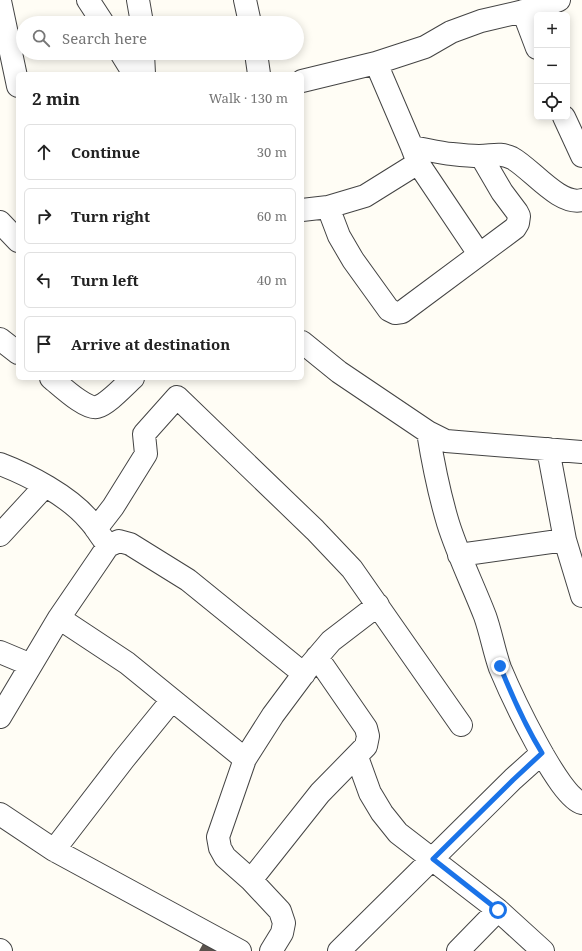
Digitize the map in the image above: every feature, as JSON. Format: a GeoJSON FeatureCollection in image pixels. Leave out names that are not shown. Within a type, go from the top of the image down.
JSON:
{"type":"FeatureCollection","features":[{"type":"Feature","properties":{"kind":"street"},"geometry":{"type":"LineString","coordinates":[[88,0],[98,16]]}},
{"type":"Feature","properties":{"kind":"street"},"geometry":{"type":"LineString","coordinates":[[138,0],[141,16]]}},
{"type":"Feature","properties":{"kind":"street"},"geometry":{"type":"LineString","coordinates":[[246,0],[249,16]]}},
{"type":"Feature","properties":{"kind":"street"},"geometry":{"type":"LineString","coordinates":[[0,1],[16,77]]}},
{"type":"Feature","properties":{"kind":"street"},"geometry":{"type":"LineString","coordinates":[[304,81],[376,63],[425,47],[451,32],[481,21],[540,4]]}},
{"type":"Feature","properties":{"kind":"street"},"geometry":{"type":"LineString","coordinates":[[125,60],[133,72]]}},
{"type":"Feature","properties":{"kind":"street"},"geometry":{"type":"LineString","coordinates":[[143,60],[144,72]]}},
{"type":"Feature","properties":{"kind":"street"},"geometry":{"type":"LineString","coordinates":[[257,60],[259,72]]}},
{"type":"Feature","properties":{"kind":"street"},"geometry":{"type":"LineString","coordinates":[[376,63],[415,155],[479,254]]}},
{"type":"Feature","properties":{"kind":"street"},"geometry":{"type":"LineString","coordinates":[[565,120],[582,156]]}},
{"type":"Feature","properties":{"kind":"street"},"geometry":{"type":"LineString","coordinates":[[304,210],[328,207],[364,196],[415,155],[450,154],[481,156],[504,154],[514,159],[558,194],[568,199],[582,200]]}},
{"type":"Feature","properties":{"kind":"street"},"geometry":{"type":"LineString","coordinates":[[328,207],[338,236],[388,310],[395,313],[402,312],[515,228],[518,223],[519,216],[502,192],[481,156]]}},
{"type":"Feature","properties":{"kind":"street"},"geometry":{"type":"LineString","coordinates":[[0,222],[16,239]]}},
{"type":"Feature","properties":{"kind":"street"},"geometry":{"type":"LineString","coordinates":[[0,338],[16,351]]}},
{"type":"Feature","properties":{"kind":"street"},"geometry":{"type":"LineString","coordinates":[[304,344],[339,372],[428,432],[446,441],[582,452]]}},
{"type":"Feature","properties":{"kind":"street"},"geometry":{"type":"LineString","coordinates":[[54,380],[86,406],[96,408],[105,403],[131,380]]}},
{"type":"Feature","properties":{"kind":"street"},"geometry":{"type":"LineString","coordinates":[[0,717],[59,618],[102,538],[118,498],[146,454],[144,434],[177,397],[315,530],[352,569],[460,725]]}},
{"type":"Feature","properties":{"kind":"street"},"geometry":{"type":"LineString","coordinates":[[428,432],[436,481],[459,555],[484,616],[512,698],[531,735],[563,787],[578,802],[582,803]]}},
{"type":"Feature","properties":{"kind":"street"},"geometry":{"type":"LineString","coordinates":[[548,449],[565,540],[582,596]]}},
{"type":"Feature","properties":{"kind":"street"},"geometry":{"type":"LineString","coordinates":[[0,464],[16,470],[45,486],[75,506],[89,520],[102,538],[130,544],[188,580],[311,666],[366,728],[368,736],[366,746],[357,757],[320,793],[251,880]]}},
{"type":"Feature","properties":{"kind":"street"},"geometry":{"type":"LineString","coordinates":[[0,535],[45,486]]}},
{"type":"Feature","properties":{"kind":"street"},"geometry":{"type":"LineString","coordinates":[[459,555],[565,540]]}},
{"type":"Feature","properties":{"kind":"street"},"geometry":{"type":"LineString","coordinates":[[271,951],[282,934],[284,923],[280,911],[251,880],[225,857],[220,848],[218,837],[245,759],[273,715],[331,641],[378,605]]}},
{"type":"Feature","properties":{"kind":"street"},"geometry":{"type":"LineString","coordinates":[[59,618],[127,662],[245,759]]}},
{"type":"Feature","properties":{"kind":"street"},"geometry":{"type":"LineString","coordinates":[[0,652],[31,665]]}},
{"type":"Feature","properties":{"kind":"street"},"geometry":{"type":"LineString","coordinates":[[54,850],[124,759],[172,700]]}},
{"type":"Feature","properties":{"kind":"street"},"geometry":{"type":"LineString","coordinates":[[339,951],[542,753]]}},
{"type":"Feature","properties":{"kind":"street"},"geometry":{"type":"LineString","coordinates":[[357,757],[370,793],[382,813],[398,833],[498,910],[543,951]]}},
{"type":"Feature","properties":{"kind":"street"},"geometry":{"type":"LineString","coordinates":[[0,814],[54,850],[240,951]]}},
{"type":"Feature","properties":{"kind":"street"},"geometry":{"type":"LineString","coordinates":[[458,951],[498,910]]}},
{"type":"Feature","properties":{"kind":"building"},"geometry":{"type":"Polygon","coordinates":[[[205,940],[222,951],[199,951],[205,940]]]}},
{"type":"Feature","properties":{"kind":"route"},"geometry":{"type":"LineString","coordinates":[[498,910],[433,859],[542,753],[512,698],[500,666]]}}]}
